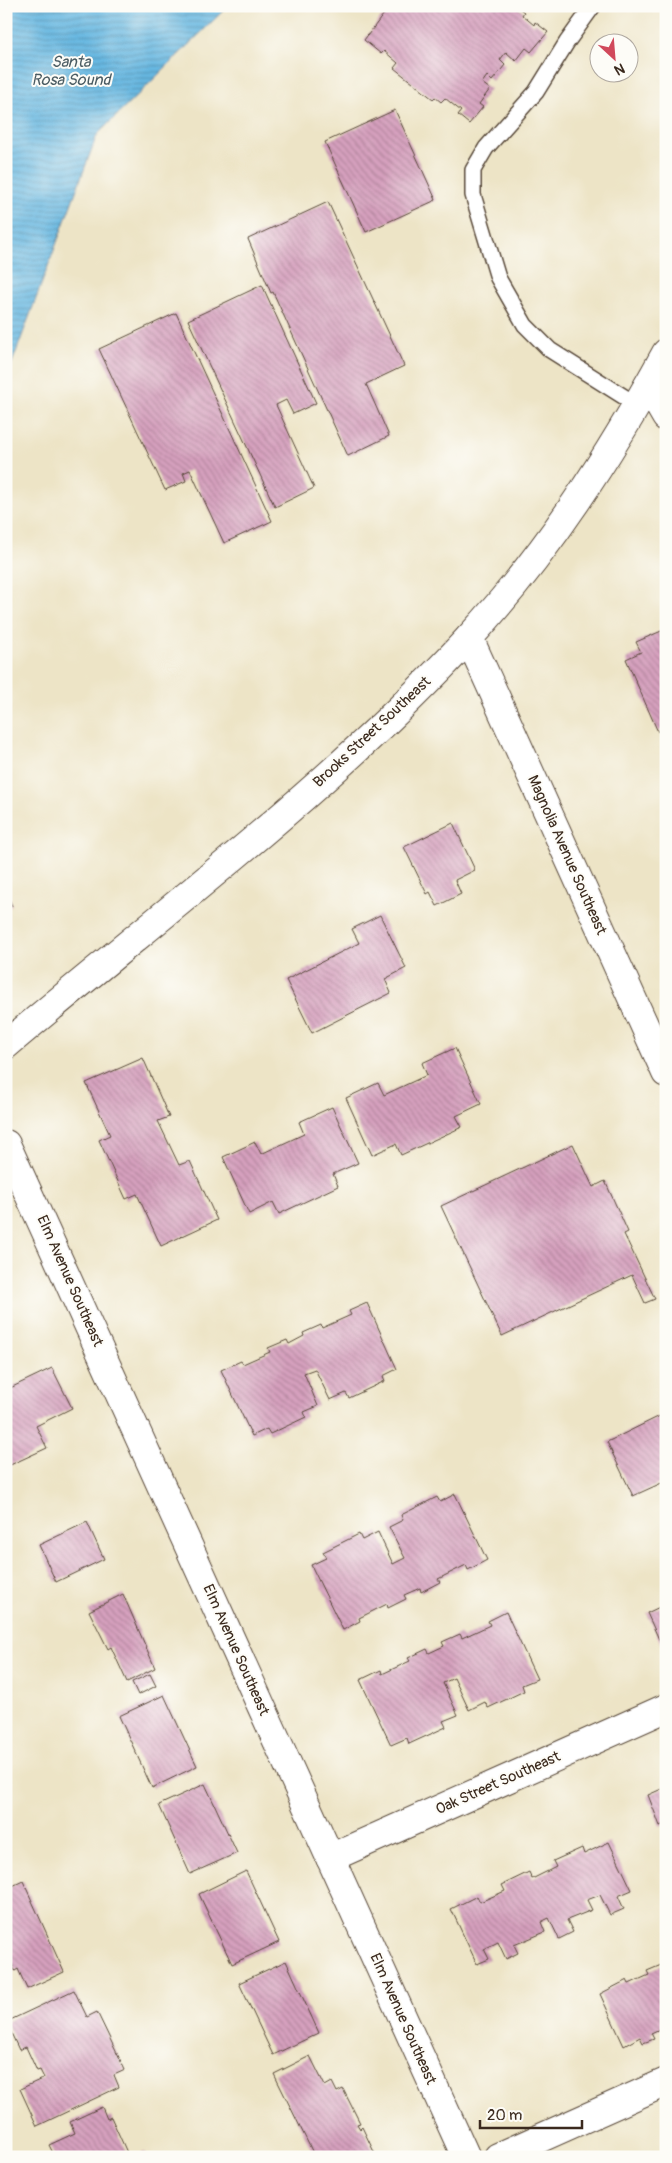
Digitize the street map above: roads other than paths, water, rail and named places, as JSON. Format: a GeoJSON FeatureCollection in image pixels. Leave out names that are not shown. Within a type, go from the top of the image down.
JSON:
{"type":"FeatureCollection","features":[{"type":"Feature","properties":{"kind":"street","name":"Brooks Street Southeast"},"geometry":{"type":"LineString","coordinates":[[6,1045],[120,948],[276,822],[381,728],[469,638],[560,524],[613,448],[666,353]]}},
{"type":"Feature","properties":{"kind":"street"},"geometry":{"type":"LineString","coordinates":[[642,396],[666,418]]}},
{"type":"Feature","properties":{"kind":"street","name":"Magnolia Avenue Southeast"},"geometry":{"type":"LineString","coordinates":[[469,638],[666,1072]]}},
{"type":"Feature","properties":{"kind":"street","name":"Elm Avenue Southeast"},"geometry":{"type":"LineString","coordinates":[[6,1144],[466,2157]]}},
{"type":"Feature","properties":{"kind":"street","name":"Oak Street Southeast"},"geometry":{"type":"LineString","coordinates":[[330,1858],[666,1708]]}},
{"type":"Feature","properties":{"kind":"street"},"geometry":{"type":"LineString","coordinates":[[498,2157],[666,2082]]}},
{"type":"Feature","properties":{"kind":"lane"},"geometry":{"type":"LineString","coordinates":[[593,6],[567,42],[536,92],[486,148],[473,170],[473,195],[498,278],[525,325],[550,350],[642,396]]}},
{"type":"Feature","properties":{"kind":"water","name":"Santa Rosa Sound"},"geometry":{"type":"Polygon","coordinates":[[[6,6],[228,6],[97,135],[6,379],[6,6]]]}}]}
